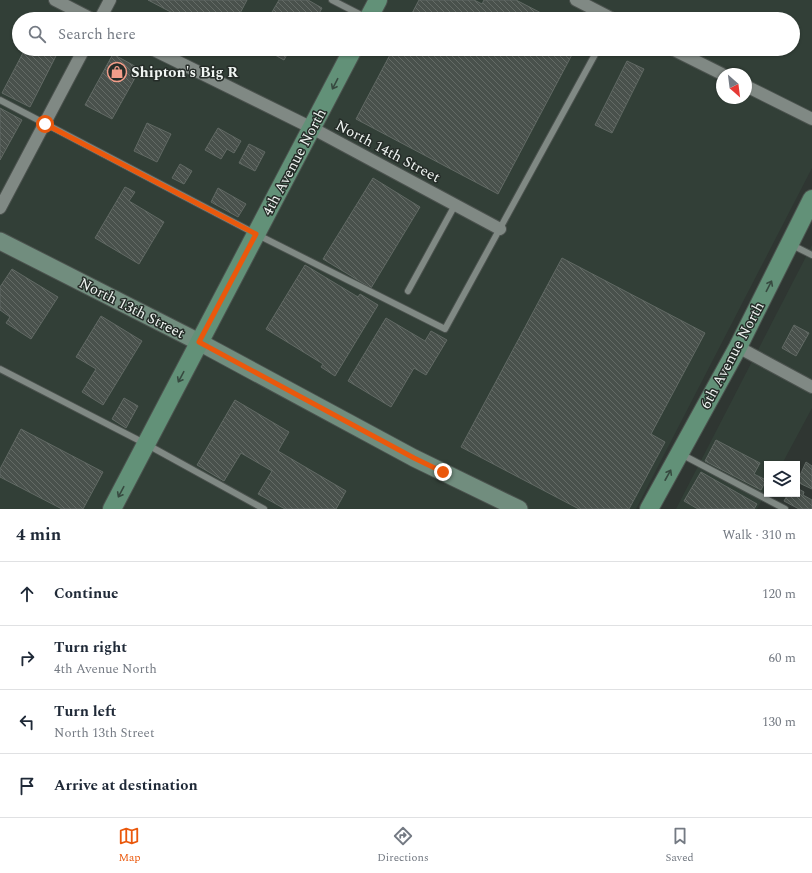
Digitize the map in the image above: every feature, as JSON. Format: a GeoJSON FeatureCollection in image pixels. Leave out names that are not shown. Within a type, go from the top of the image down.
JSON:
{"type":"FeatureCollection","features":[{"type":"Feature","properties":{"kind":"main road"},"geometry":{"type":"LineString","coordinates":[[372,12],[378,0]]}},
{"type":"Feature","properties":{"kind":"main road","name":"4th Avenue North"},"geometry":{"type":"LineString","coordinates":[[112,509],[349,56]]}},
{"type":"Feature","properties":{"kind":"main road","name":"6th Avenue North"},"geometry":{"type":"LineString","coordinates":[[649,509],[738,347],[812,199]]}},
{"type":"Feature","properties":{"kind":"street"},"geometry":{"type":"LineString","coordinates":[[55,0],[78,12]]}},
{"type":"Feature","properties":{"kind":"street"},"geometry":{"type":"LineString","coordinates":[[104,12],[110,0]]}},
{"type":"Feature","properties":{"kind":"street"},"geometry":{"type":"LineString","coordinates":[[576,0],[599,12]]}},
{"type":"Feature","properties":{"kind":"street"},"geometry":{"type":"LineString","coordinates":[[0,208],[80,56]]}},
{"type":"Feature","properties":{"kind":"street","name":"North 14th Street"},"geometry":{"type":"LineString","coordinates":[[166,56],[312,128],[500,229]]}},
{"type":"Feature","properties":{"kind":"street"},"geometry":{"type":"LineString","coordinates":[[686,56],[716,71]]}},
{"type":"Feature","properties":{"kind":"street"},"geometry":{"type":"LineString","coordinates":[[752,89],[812,119]]}},
{"type":"Feature","properties":{"kind":"street","name":"North 13th Street"},"geometry":{"type":"LineString","coordinates":[[0,241],[199,342],[414,458],[519,509]]}},
{"type":"Feature","properties":{"kind":"street"},"geometry":{"type":"LineString","coordinates":[[738,347],[812,387]]}},
{"type":"Feature","properties":{"kind":"lane"},"geometry":{"type":"LineString","coordinates":[[332,0],[355,12]]}},
{"type":"Feature","properties":{"kind":"lane"},"geometry":{"type":"LineString","coordinates":[[0,100],[256,234],[445,329],[594,56]]}},
{"type":"Feature","properties":{"kind":"lane"},"geometry":{"type":"LineString","coordinates":[[408,291],[455,205]]}},
{"type":"Feature","properties":{"kind":"lane"},"geometry":{"type":"LineString","coordinates":[[790,244],[812,255]]}},
{"type":"Feature","properties":{"kind":"lane"},"geometry":{"type":"LineString","coordinates":[[0,369],[146,444],[264,509]]}},
{"type":"Feature","properties":{"kind":"lane"},"geometry":{"type":"LineString","coordinates":[[680,453],[785,509]]}},
{"type":"Feature","properties":{"kind":"shaded area"},"geometry":{"type":"Polygon","coordinates":[[[0,0],[812,0],[812,168],[636,509],[0,509],[0,0]]]}},
{"type":"Feature","properties":{"kind":"shaded area"},"geometry":{"type":"Polygon","coordinates":[[[812,245],[812,408],[784,461],[764,461],[764,496],[757,509],[676,509],[812,245]]]}},
{"type":"Feature","properties":{"kind":"building"},"geometry":{"type":"Polygon","coordinates":[[[148,0],[247,0],[241,12],[171,12],[148,0]]]}},
{"type":"Feature","properties":{"kind":"building"},"geometry":{"type":"Polygon","coordinates":[[[279,0],[308,0],[322,8],[320,12],[272,12],[279,0]]]}},
{"type":"Feature","properties":{"kind":"building"},"geometry":{"type":"Polygon","coordinates":[[[419,0],[474,0],[482,4],[484,0],[516,0],[539,12],[413,12],[419,0]]]}},
{"type":"Feature","properties":{"kind":"building"},"geometry":{"type":"Polygon","coordinates":[[[21,56],[56,56],[30,107],[2,93],[21,56]]]}},
{"type":"Feature","properties":{"kind":"building"},"geometry":{"type":"Polygon","coordinates":[[[112,56],[117,56],[140,69],[112,119],[85,105],[112,56]]]}},
{"type":"Feature","properties":{"kind":"building"},"geometry":{"type":"Polygon","coordinates":[[[277,56],[286,56],[284,60],[277,56]]]}},
{"type":"Feature","properties":{"kind":"building"},"geometry":{"type":"Polygon","coordinates":[[[389,56],[571,56],[498,194],[356,119],[389,56]]]}},
{"type":"Feature","properties":{"kind":"building"},"geometry":{"type":"Polygon","coordinates":[[[627,61],[644,69],[612,133],[595,125],[627,61]]]}},
{"type":"Feature","properties":{"kind":"building"},"geometry":{"type":"Polygon","coordinates":[[[0,108],[22,120],[0,160],[0,108]]]}},
{"type":"Feature","properties":{"kind":"building"},"geometry":{"type":"Polygon","coordinates":[[[147,123],[171,134],[157,162],[134,151],[147,123]]]}},
{"type":"Feature","properties":{"kind":"building"},"geometry":{"type":"Polygon","coordinates":[[[218,128],[241,141],[234,153],[227,149],[221,159],[205,150],[218,128]]]}},
{"type":"Feature","properties":{"kind":"building"},"geometry":{"type":"Polygon","coordinates":[[[249,144],[265,152],[255,171],[239,163],[249,144]]]}},
{"type":"Feature","properties":{"kind":"building"},"geometry":{"type":"Polygon","coordinates":[[[180,164],[192,171],[184,184],[172,178],[180,164]]]}},
{"type":"Feature","properties":{"kind":"building"},"geometry":{"type":"Polygon","coordinates":[[[373,178],[420,207],[371,288],[323,259],[373,178]]]}},
{"type":"Feature","properties":{"kind":"building"},"geometry":{"type":"Polygon","coordinates":[[[125,187],[135,192],[129,201],[164,222],[139,264],[95,238],[125,187]]]}},
{"type":"Feature","properties":{"kind":"building"},"geometry":{"type":"Polygon","coordinates":[[[218,188],[246,204],[238,217],[211,202],[218,188]]]}},
{"type":"Feature","properties":{"kind":"building"},"geometry":{"type":"Polygon","coordinates":[[[562,258],[705,333],[651,434],[665,442],[629,509],[579,509],[461,447],[562,258]]]}},
{"type":"Feature","properties":{"kind":"building"},"geometry":{"type":"Polygon","coordinates":[[[305,265],[358,297],[360,294],[378,305],[335,376],[321,367],[323,364],[266,329],[305,265]]]}},
{"type":"Feature","properties":{"kind":"building"},"geometry":{"type":"Polygon","coordinates":[[[12,269],[58,297],[31,339],[6,323],[10,317],[0,310],[0,287],[12,269]]]}},
{"type":"Feature","properties":{"kind":"building"},"geometry":{"type":"Polygon","coordinates":[[[101,316],[142,341],[103,405],[82,392],[96,369],[76,357],[101,316]]]}},
{"type":"Feature","properties":{"kind":"building"},"geometry":{"type":"Polygon","coordinates":[[[386,318],[425,341],[431,331],[447,340],[426,375],[414,368],[391,407],[348,381],[386,318]]]}},
{"type":"Feature","properties":{"kind":"building"},"geometry":{"type":"Polygon","coordinates":[[[794,325],[809,333],[796,356],[782,348],[794,325]]]}},
{"type":"Feature","properties":{"kind":"building"},"geometry":{"type":"Polygon","coordinates":[[[124,398],[138,406],[126,428],[112,419],[124,398]]]}},
{"type":"Feature","properties":{"kind":"building"},"geometry":{"type":"Polygon","coordinates":[[[235,400],[289,432],[278,451],[346,491],[336,509],[285,509],[258,494],[272,471],[241,453],[224,481],[197,465],[235,400]]]}},
{"type":"Feature","properties":{"kind":"building"},"geometry":{"type":"Polygon","coordinates":[[[21,429],[103,472],[83,509],[62,509],[0,477],[0,469],[21,429]]]}},
{"type":"Feature","properties":{"kind":"building"},"geometry":{"type":"Polygon","coordinates":[[[716,440],[760,463],[754,474],[764,479],[764,484],[761,490],[705,461],[716,440]]]}},
{"type":"Feature","properties":{"kind":"building"},"geometry":{"type":"Polygon","coordinates":[[[806,462],[812,466],[812,489],[800,483],[800,475],[806,462]]]}},
{"type":"Feature","properties":{"kind":"building"},"geometry":{"type":"Polygon","coordinates":[[[701,472],[757,504],[754,509],[698,509],[684,501],[701,472]]]}},
{"type":"Feature","properties":{"kind":"building"},"geometry":{"type":"Polygon","coordinates":[[[800,490],[804,492],[803,495],[812,500],[812,509],[799,509],[784,501],[786,497],[800,497],[800,490]]]}},
{"type":"Feature","properties":{"kind":"place","name":"Shipton's Big R"},"geometry":{"type":"Point","coordinates":[117,72]}},
{"type":"Feature","properties":{"kind":"route"},"geometry":{"type":"LineString","coordinates":[[45,124],[256,234],[199,342],[414,458],[443,472]]}}]}
